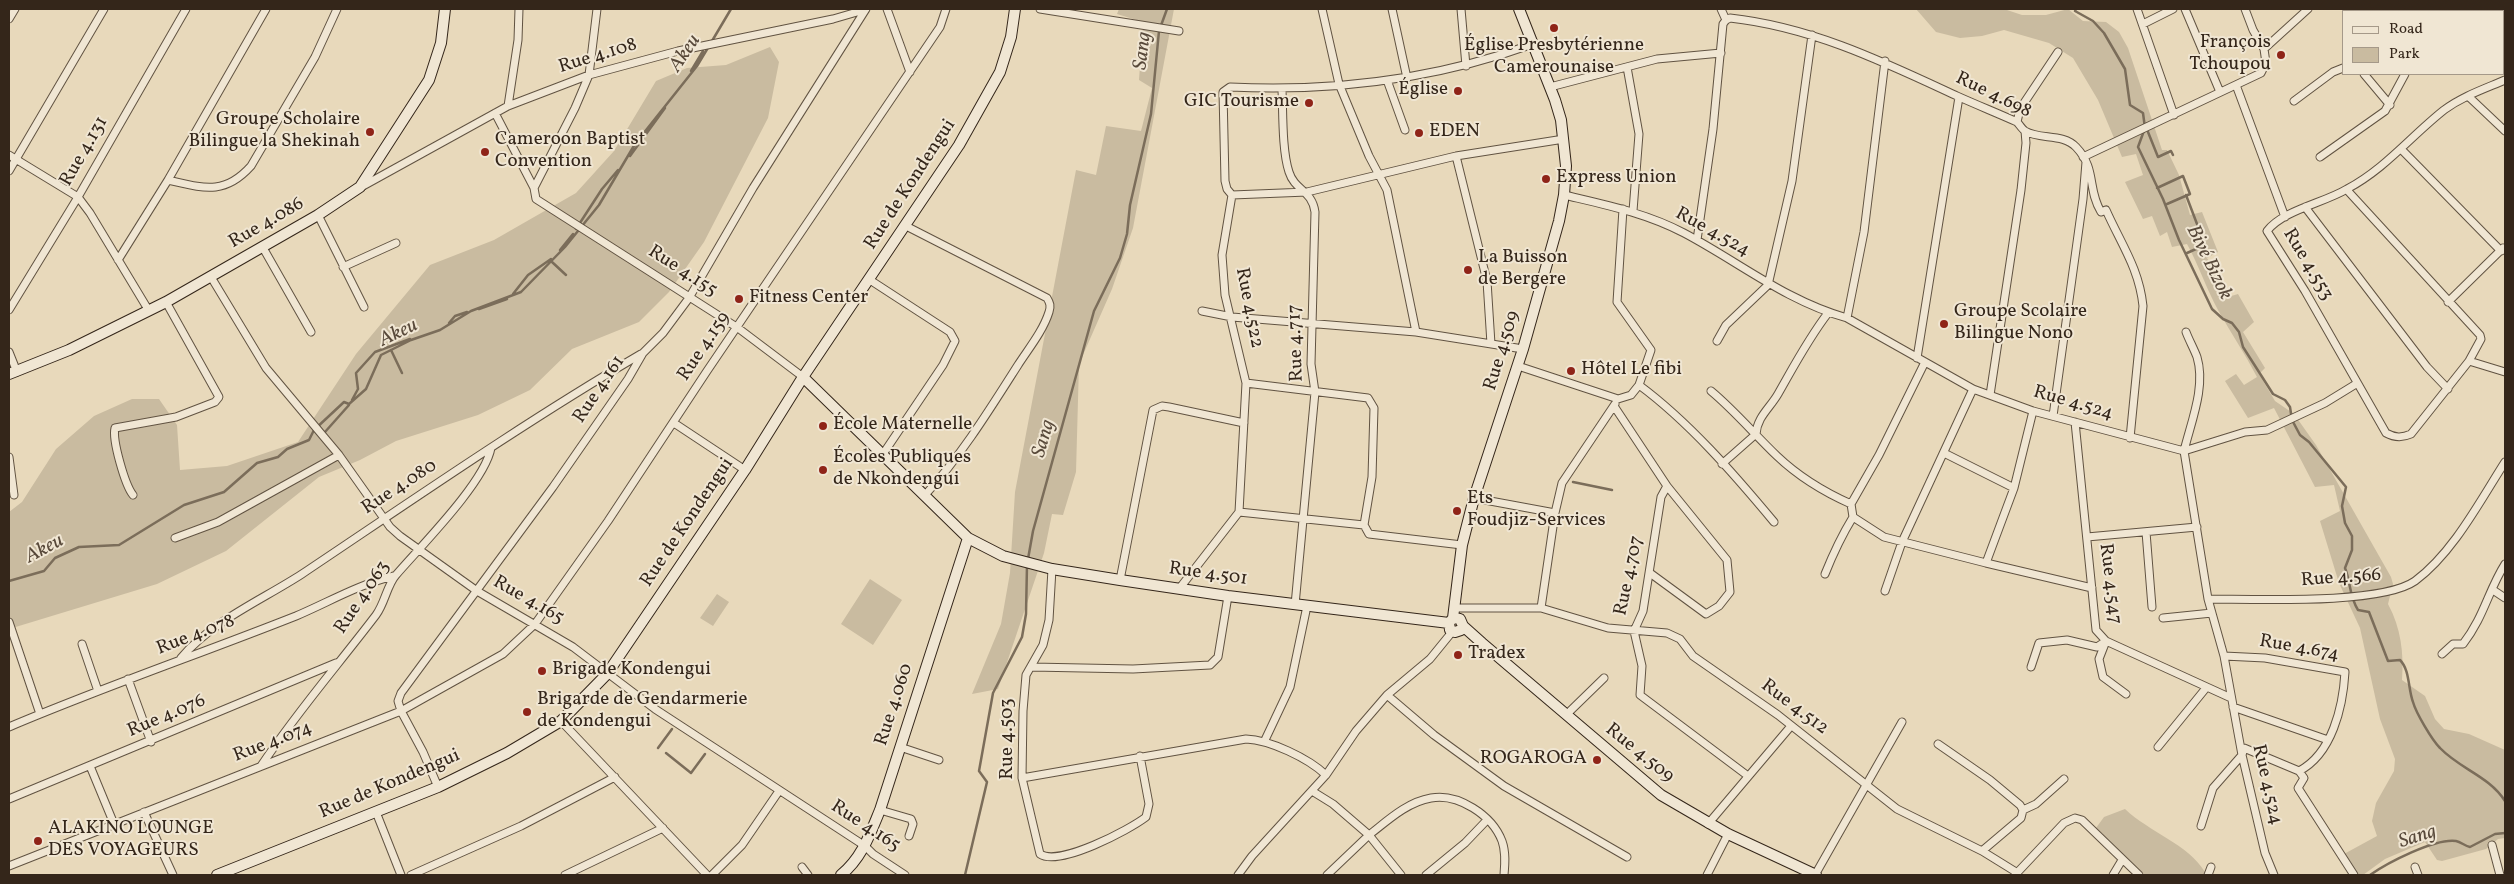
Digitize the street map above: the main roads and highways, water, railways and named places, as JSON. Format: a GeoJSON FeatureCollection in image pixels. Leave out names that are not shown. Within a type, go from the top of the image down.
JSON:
{"type":"FeatureCollection","features":[{"type":"Feature","properties":{"kind":"waterway","name":"Akeu"},"geometry":{"type":"LineString","coordinates":[[712,41],[731,9]]}},
{"type":"Feature","properties":{"kind":"waterway","name":"Sang"},"geometry":{"type":"LineString","coordinates":[[1028,559],[1033,531],[1094,311],[1120,258],[1127,234],[1130,205],[1151,114],[1159,31],[1167,9]]}},
{"type":"Feature","properties":{"kind":"waterway","name":"Bivé Bizok"},"geometry":{"type":"LineString","coordinates":[[2076,9],[2075,11],[2093,21],[2104,33],[2125,69],[2130,105],[2143,113],[2145,128],[2138,147],[2212,309],[2223,319],[2232,323],[2239,332],[2243,347],[2273,394],[2285,400],[2290,407],[2292,420],[2300,435],[2309,442],[2346,487],[2342,506],[2345,523],[2352,536],[2352,550],[2345,568],[2355,605],[2358,610],[2369,612],[2388,661],[2400,660],[2406,669],[2411,697],[2415,707],[2437,744],[2456,762],[2491,785],[2505,801]]}},
{"type":"Feature","properties":{"kind":"waterway","name":"Akeu"},"geometry":{"type":"LineString","coordinates":[[9,581],[44,571],[55,558],[79,547],[119,545],[184,505],[224,492],[257,463],[278,457],[287,449],[309,440],[314,430],[344,402],[349,404],[366,389],[381,355],[411,340],[440,330],[471,311],[521,292],[565,247],[599,205],[635,144],[697,66],[709,46]]}},
{"type":"Feature","properties":{"kind":"waterway","name":"Akeu"},"geometry":{"type":"LineString","coordinates":[[691,71],[703,51]]}},
{"type":"Feature","properties":{"kind":"waterway","name":"Akeu"},"geometry":{"type":"LineString","coordinates":[[630,156],[665,108]]}},
{"type":"Feature","properties":{"kind":"waterway"},"geometry":{"type":"LineString","coordinates":[[2148,132],[2158,157],[2171,151],[2173,155]]}},
{"type":"Feature","properties":{"kind":"waterway"},"geometry":{"type":"LineString","coordinates":[[576,229],[602,189],[618,170]]}},
{"type":"Feature","properties":{"kind":"waterway"},"geometry":{"type":"LineString","coordinates":[[2157,188],[2183,176],[2190,194],[2167,204]]}},
{"type":"Feature","properties":{"kind":"waterway"},"geometry":{"type":"LineString","coordinates":[[2186,195],[2205,245],[2187,253]]}},
{"type":"Feature","properties":{"kind":"waterway","name":"Akeu"},"geometry":{"type":"LineString","coordinates":[[560,250],[573,234]]}},
{"type":"Feature","properties":{"kind":"waterway"},"geometry":{"type":"LineString","coordinates":[[513,294],[528,275],[551,259]]}},
{"type":"Feature","properties":{"kind":"waterway"},"geometry":{"type":"LineString","coordinates":[[552,262],[566,275]]}},
{"type":"Feature","properties":{"kind":"waterway","name":"Akeu"},"geometry":{"type":"LineString","coordinates":[[479,309],[507,299]]}},
{"type":"Feature","properties":{"kind":"waterway","name":"Akeu"},"geometry":{"type":"LineString","coordinates":[[449,323],[455,316],[467,312]]}},
{"type":"Feature","properties":{"kind":"waterway"},"geometry":{"type":"LineString","coordinates":[[352,400],[358,389],[356,373],[375,352],[410,339]]}},
{"type":"Feature","properties":{"kind":"waterway"},"geometry":{"type":"LineString","coordinates":[[391,350],[402,373]]}},
{"type":"Feature","properties":{"kind":"waterway"},"geometry":{"type":"LineString","coordinates":[[325,432],[349,405]]}},
{"type":"Feature","properties":{"kind":"waterway"},"geometry":{"type":"LineString","coordinates":[[1573,482],[1612,490]]}},
{"type":"Feature","properties":{"kind":"waterway","name":"Sang"},"geometry":{"type":"LineString","coordinates":[[965,875],[987,782],[979,771],[993,693],[1022,637],[1026,614],[1027,565]]}},
{"type":"Feature","properties":{"kind":"waterway"},"geometry":{"type":"LineString","coordinates":[[658,748],[672,729]]}},
{"type":"Feature","properties":{"kind":"waterway"},"geometry":{"type":"LineString","coordinates":[[666,753],[691,773],[705,754]]}},
{"type":"Feature","properties":{"kind":"waterway","name":"Sang"},"geometry":{"type":"LineString","coordinates":[[2370,875],[2399,858],[2436,843],[2456,841],[2470,847],[2495,834],[2505,833]]}},
{"type":"Feature","properties":{"kind":"place","name":"Église Presbytérienne Camerounaise"},"geometry":{"type":"Point","coordinates":[1554,28]}},
{"type":"Feature","properties":{"kind":"place","name":"François Tchoupou"},"geometry":{"type":"Point","coordinates":[2281,55]}},
{"type":"Feature","properties":{"kind":"place","name":"Église"},"geometry":{"type":"Point","coordinates":[1458,91]}},
{"type":"Feature","properties":{"kind":"place","name":"GIC Tourisme"},"geometry":{"type":"Point","coordinates":[1309,103]}},
{"type":"Feature","properties":{"kind":"place","name":"Groupe Scholaire Bilingue la Shekinah"},"geometry":{"type":"Point","coordinates":[370,132]}},
{"type":"Feature","properties":{"kind":"place","name":"EDEN"},"geometry":{"type":"Point","coordinates":[1419,133]}},
{"type":"Feature","properties":{"kind":"place","name":"Cameroon Baptist Convention"},"geometry":{"type":"Point","coordinates":[485,152]}},
{"type":"Feature","properties":{"kind":"place","name":"Express Union"},"geometry":{"type":"Point","coordinates":[1546,179]}},
{"type":"Feature","properties":{"kind":"place","name":"La Buisson de Bergere"},"geometry":{"type":"Point","coordinates":[1468,270]}},
{"type":"Feature","properties":{"kind":"place","name":"Fitness Center"},"geometry":{"type":"Point","coordinates":[739,299]}},
{"type":"Feature","properties":{"kind":"place","name":"Groupe Scolaire Bilingue Nono"},"geometry":{"type":"Point","coordinates":[1944,324]}},
{"type":"Feature","properties":{"kind":"place","name":"Hôtel Le fibi"},"geometry":{"type":"Point","coordinates":[1571,371]}},
{"type":"Feature","properties":{"kind":"place","name":"École Maternelle"},"geometry":{"type":"Point","coordinates":[823,426]}},
{"type":"Feature","properties":{"kind":"place","name":"Écoles Publiques de Nkondengui"},"geometry":{"type":"Point","coordinates":[823,470]}},
{"type":"Feature","properties":{"kind":"place","name":"Ets Foudjiz-Services"},"geometry":{"type":"Point","coordinates":[1457,511]}},
{"type":"Feature","properties":{"kind":"place","name":"Tradex"},"geometry":{"type":"Point","coordinates":[1458,655]}},
{"type":"Feature","properties":{"kind":"place","name":"Brigade Kondengui"},"geometry":{"type":"Point","coordinates":[542,671]}},
{"type":"Feature","properties":{"kind":"place","name":"Brigarde de Gendarmerie de Kondengui"},"geometry":{"type":"Point","coordinates":[527,712]}},
{"type":"Feature","properties":{"kind":"place","name":"ROGAROGA"},"geometry":{"type":"Point","coordinates":[1597,760]}},
{"type":"Feature","properties":{"kind":"place","name":"ALAKINO LOUNGE DES VOYAGEURS"},"geometry":{"type":"Point","coordinates":[38,841]}}]}
